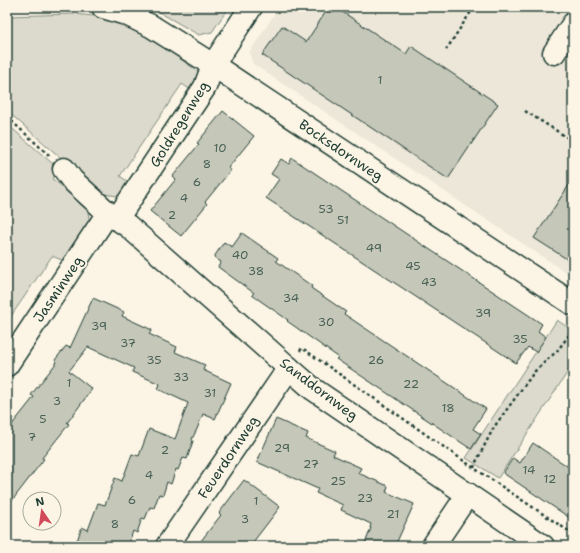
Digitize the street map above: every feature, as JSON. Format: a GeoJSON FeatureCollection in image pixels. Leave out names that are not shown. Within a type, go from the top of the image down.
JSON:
{"type":"FeatureCollection","features":[{"type":"Feature","properties":{"kind":"street","name":"Bocksdornweg"},"geometry":{"type":"LineString","coordinates":[[103,7],[126,14],[151,26],[573,304]]}},
{"type":"Feature","properties":{"kind":"street","name":"Goldregenweg"},"geometry":{"type":"LineString","coordinates":[[113,216],[205,87],[213,66],[251,7]]}},
{"type":"Feature","properties":{"kind":"street"},"geometry":{"type":"LineString","coordinates":[[554,53],[573,24]]}},
{"type":"Feature","properties":{"kind":"street","name":"Sanddornweg"},"geometry":{"type":"LineString","coordinates":[[64,169],[72,180],[113,216],[128,226],[313,389],[543,546]]}},
{"type":"Feature","properties":{"kind":"street","name":"Jasminweg"},"geometry":{"type":"LineString","coordinates":[[7,364],[113,216]]}},
{"type":"Feature","properties":{"kind":"street","name":"Feuerdornweg"},"geometry":{"type":"LineString","coordinates":[[167,546],[288,368]]}},
{"type":"Feature","properties":{"kind":"street"},"geometry":{"type":"LineString","coordinates":[[433,546],[468,494]]}},
{"type":"Feature","properties":{"kind":"path"},"geometry":{"type":"LineString","coordinates":[[446,50],[474,7]]}},
{"type":"Feature","properties":{"kind":"path"},"geometry":{"type":"LineString","coordinates":[[524,111],[568,138]]}},
{"type":"Feature","properties":{"kind":"path"},"geometry":{"type":"LineString","coordinates":[[7,118],[64,169]]}},
{"type":"Feature","properties":{"kind":"path"},"geometry":{"type":"LineString","coordinates":[[475,464],[494,427],[535,371],[557,351],[573,330]]}},
{"type":"Feature","properties":{"kind":"path"},"geometry":{"type":"LineString","coordinates":[[288,368],[302,348],[474,468],[573,534]]}},
{"type":"Feature","properties":{"kind":"shaded area"},"geometry":{"type":"Polygon","coordinates":[[[150,7],[229,7],[212,32],[199,35],[150,7]]]}},
{"type":"Feature","properties":{"kind":"shaded area"},"geometry":{"type":"Polygon","coordinates":[[[279,7],[566,7],[573,11],[573,277],[253,64],[249,53],[279,7]]]}},
{"type":"Feature","properties":{"kind":"shaded area"},"geometry":{"type":"Polygon","coordinates":[[[74,14],[94,16],[126,25],[148,36],[203,75],[194,92],[182,84],[120,176],[131,184],[125,192],[117,196],[104,194],[7,111],[7,16],[74,14]]]}},
{"type":"Feature","properties":{"kind":"shaded area"},"geometry":{"type":"Polygon","coordinates":[[[7,124],[60,170],[52,179],[73,193],[87,207],[89,218],[88,227],[64,261],[52,256],[7,322],[7,124]]]}},
{"type":"Feature","properties":{"kind":"shaded area"},"geometry":{"type":"Polygon","coordinates":[[[557,320],[573,331],[573,364],[498,478],[466,458],[557,320]]]}},
{"type":"Feature","properties":{"kind":"building"},"geometry":{"type":"Polygon","coordinates":[[[329,7],[335,7],[406,54],[411,46],[498,104],[448,179],[262,55],[282,26],[306,42],[329,7]]]}},
{"type":"Feature","properties":{"kind":"building"},"geometry":{"type":"Polygon","coordinates":[[[223,111],[254,136],[228,168],[231,170],[205,202],[207,204],[181,236],[150,211],[176,179],[173,176],[199,144],[197,143],[223,111]]]}},
{"type":"Feature","properties":{"kind":"building"},"geometry":{"type":"Polygon","coordinates":[[[292,158],[542,324],[538,331],[546,337],[536,352],[528,347],[516,363],[266,198],[279,179],[271,174],[281,159],[289,164],[292,158]]]}},
{"type":"Feature","properties":{"kind":"building"},"geometry":{"type":"Polygon","coordinates":[[[573,179],[573,263],[534,238],[573,179]]]}},
{"type":"Feature","properties":{"kind":"building"},"geometry":{"type":"Polygon","coordinates":[[[242,233],[278,258],[276,261],[312,286],[311,288],[346,312],[344,314],[486,409],[473,429],[481,434],[471,449],[336,359],[338,357],[252,295],[254,293],[218,267],[221,262],[214,257],[224,242],[232,247],[242,233]]]}},
{"type":"Feature","properties":{"kind":"building"},"geometry":{"type":"Polygon","coordinates":[[[93,298],[124,312],[122,316],[152,330],[149,334],[177,347],[175,352],[205,365],[203,370],[231,383],[215,419],[203,414],[192,439],[193,441],[187,459],[183,458],[178,470],[176,469],[171,484],[167,482],[163,495],[159,494],[154,508],[150,507],[145,519],[142,518],[137,533],[133,531],[128,546],[75,546],[82,527],[88,530],[98,503],[105,505],[115,478],[122,481],[132,454],[139,456],[149,429],[175,439],[188,403],[158,389],[160,384],[132,372],[134,368],[88,347],[69,371],[92,389],[67,423],[69,424],[42,458],[44,459],[7,507],[7,431],[34,397],[31,395],[57,362],[55,360],[66,346],[70,348],[93,298]]]}},
{"type":"Feature","properties":{"kind":"building"},"geometry":{"type":"Polygon","coordinates":[[[276,419],[308,433],[306,438],[335,451],[333,455],[361,468],[358,473],[388,486],[386,492],[414,504],[395,546],[364,546],[371,528],[371,524],[341,510],[343,505],[316,493],[318,489],[257,462],[276,419]]]}},
{"type":"Feature","properties":{"kind":"building"},"geometry":{"type":"Polygon","coordinates":[[[533,443],[573,470],[573,520],[503,473],[513,458],[520,463],[533,443]]]}},
{"type":"Feature","properties":{"kind":"building"},"geometry":{"type":"Polygon","coordinates":[[[244,480],[280,507],[250,546],[197,546],[221,515],[219,513],[244,480]]]}}]}
